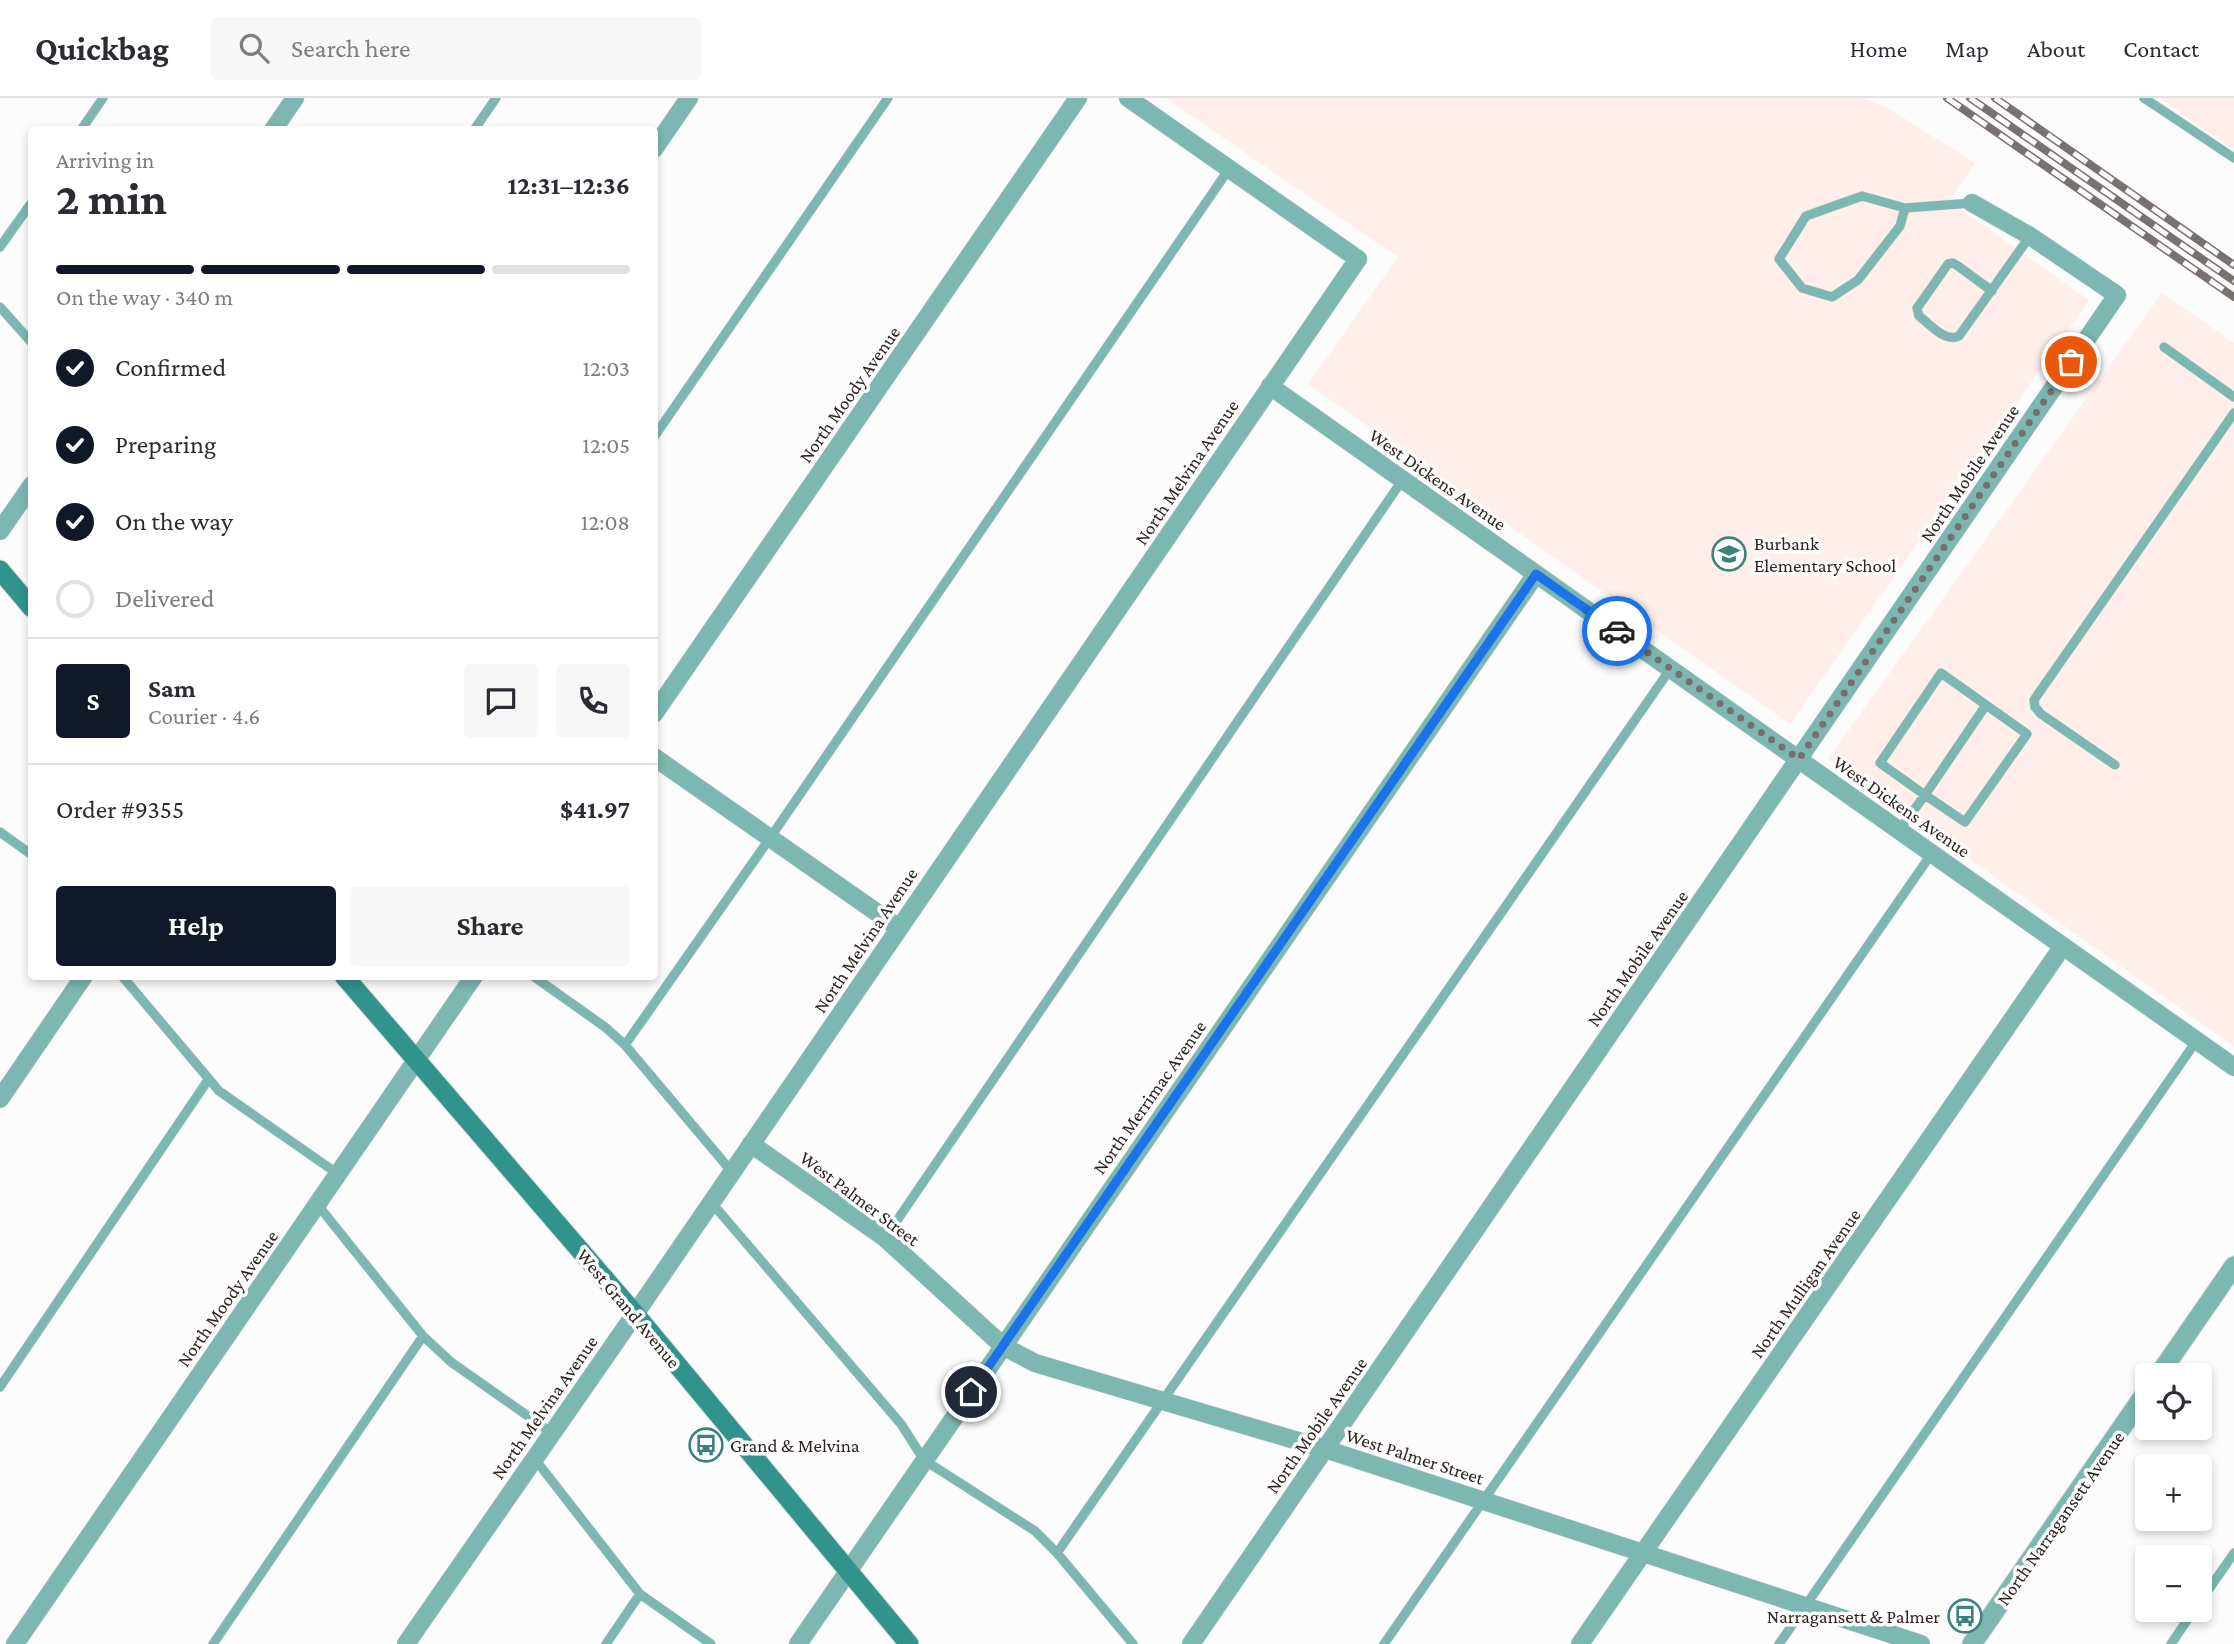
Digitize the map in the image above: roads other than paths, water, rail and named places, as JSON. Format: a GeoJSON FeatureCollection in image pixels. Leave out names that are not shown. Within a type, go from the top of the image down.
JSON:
{"type":"FeatureCollection","features":[{"type":"Feature","properties":{"kind":"main road"},"geometry":{"type":"LineString","coordinates":[[0,570],[28,603]]}},
{"type":"Feature","properties":{"kind":"main road","name":"West Grand Avenue"},"geometry":{"type":"LineString","coordinates":[[347,980],[635,1314],[909,1644]]}},
{"type":"Feature","properties":{"kind":"street"},"geometry":{"type":"LineString","coordinates":[[277,126],[295,98]]}},
{"type":"Feature","properties":{"kind":"street"},"geometry":{"type":"LineString","coordinates":[[658,143],[689,98]]}},
{"type":"Feature","properties":{"kind":"street","name":"North Moody Avenue"},"geometry":{"type":"LineString","coordinates":[[658,708],[1079,98]]}},
{"type":"Feature","properties":{"kind":"street"},"geometry":{"type":"LineString","coordinates":[[1128,98],[1229,169]]}},
{"type":"Feature","properties":{"kind":"street","name":"North Melvina Avenue"},"geometry":{"type":"LineString","coordinates":[[406,1644],[1358,259],[1229,169]]}},
{"type":"Feature","properties":{"kind":"street"},"geometry":{"type":"LineString","coordinates":[[1972,203],[2031,236]]}},
{"type":"Feature","properties":{"kind":"street","name":"North Mobile Avenue"},"geometry":{"type":"LineString","coordinates":[[1191,1644],[2116,295],[2031,236]]}},
{"type":"Feature","properties":{"kind":"street","name":"West Dickens Avenue"},"geometry":{"type":"LineString","coordinates":[[1270,386],[2234,1067]]}},
{"type":"Feature","properties":{"kind":"street"},"geometry":{"type":"LineString","coordinates":[[0,531],[28,491]]}},
{"type":"Feature","properties":{"kind":"street","name":"North Merrimac Avenue"},"geometry":{"type":"LineString","coordinates":[[797,1644],[1536,574]]}},
{"type":"Feature","properties":{"kind":"street"},"geometry":{"type":"LineString","coordinates":[[658,760],[899,928]]}},
{"type":"Feature","properties":{"kind":"street","name":"North Mulligan Avenue"},"geometry":{"type":"LineString","coordinates":[[1580,1644],[2063,946]]}},
{"type":"Feature","properties":{"kind":"street"},"geometry":{"type":"LineString","coordinates":[[3,1089],[81,980]]}},
{"type":"Feature","properties":{"kind":"street","name":"North Moody Avenue"},"geometry":{"type":"LineString","coordinates":[[15,1644],[471,980]]}},
{"type":"Feature","properties":{"kind":"street","name":"West Palmer Street"},"geometry":{"type":"LineString","coordinates":[[751,1144],[885,1238],[1003,1346],[1035,1363],[1325,1449],[1921,1644]]}},
{"type":"Feature","properties":{"kind":"street"},"geometry":{"type":"LineString","coordinates":[[2167,1363],[2234,1266]]}},
{"type":"Feature","properties":{"kind":"street","name":"North Narragansett Avenue"},"geometry":{"type":"LineString","coordinates":[[1972,1644],[2135,1408]]}},
{"type":"Feature","properties":{"kind":"lane"},"geometry":{"type":"LineString","coordinates":[[84,126],[103,98]]}},
{"type":"Feature","properties":{"kind":"lane"},"geometry":{"type":"LineString","coordinates":[[477,126],[496,98]]}},
{"type":"Feature","properties":{"kind":"lane"},"geometry":{"type":"LineString","coordinates":[[658,431],[888,98]]}},
{"type":"Feature","properties":{"kind":"lane"},"geometry":{"type":"LineString","coordinates":[[2144,98],[2234,158]]}},
{"type":"Feature","properties":{"kind":"lane"},"geometry":{"type":"LineString","coordinates":[[625,1045],[1229,169]]}},
{"type":"Feature","properties":{"kind":"lane"},"geometry":{"type":"LineString","coordinates":[[1905,208],[1900,226],[1858,280],[1832,297],[1802,288],[1779,259],[1806,216],[1862,196],[1905,208],[1972,203]]}},
{"type":"Feature","properties":{"kind":"lane"},"geometry":{"type":"LineString","coordinates":[[0,247],[28,208]]}},
{"type":"Feature","properties":{"kind":"lane"},"geometry":{"type":"LineString","coordinates":[[1992,291],[1958,266],[1948,264],[1917,308],[1919,316],[1947,337],[1954,339],[1959,336],[1992,291],[2031,236]]}},
{"type":"Feature","properties":{"kind":"lane"},"geometry":{"type":"LineString","coordinates":[[0,307],[28,338]]}},
{"type":"Feature","properties":{"kind":"lane"},"geometry":{"type":"LineString","coordinates":[[2164,347],[2234,397]]}},
{"type":"Feature","properties":{"kind":"lane"},"geometry":{"type":"LineString","coordinates":[[2115,765],[2041,714],[2035,707],[2035,700],[2234,413]]}},
{"type":"Feature","properties":{"kind":"lane"},"geometry":{"type":"LineString","coordinates":[[885,1238],[1403,479]]}},
{"type":"Feature","properties":{"kind":"lane"},"geometry":{"type":"LineString","coordinates":[[1057,1553],[1671,668]]}},
{"type":"Feature","properties":{"kind":"lane"},"geometry":{"type":"LineString","coordinates":[[1941,673],[1986,705],[2027,734],[1965,822],[1880,763],[1941,673]]}},
{"type":"Feature","properties":{"kind":"lane"},"geometry":{"type":"LineString","coordinates":[[1899,830],[1986,705]]}},
{"type":"Feature","properties":{"kind":"lane"},"geometry":{"type":"LineString","coordinates":[[0,832],[28,852]]}},
{"type":"Feature","properties":{"kind":"lane"},"geometry":{"type":"LineString","coordinates":[[1384,1644],[1931,853]]}},
{"type":"Feature","properties":{"kind":"lane"},"geometry":{"type":"LineString","coordinates":[[125,980],[219,1091],[338,1174]]}},
{"type":"Feature","properties":{"kind":"lane"},"geometry":{"type":"LineString","coordinates":[[539,980],[605,1027],[625,1045],[732,1172]]}},
{"type":"Feature","properties":{"kind":"lane"},"geometry":{"type":"LineString","coordinates":[[1779,1644],[2197,1040]]}},
{"type":"Feature","properties":{"kind":"lane"},"geometry":{"type":"LineString","coordinates":[[0,1387],[208,1080]]}},
{"type":"Feature","properties":{"kind":"lane"},"geometry":{"type":"LineString","coordinates":[[711,1202],[901,1424],[924,1460],[1035,1531],[1057,1553],[1133,1644]]}},
{"type":"Feature","properties":{"kind":"lane"},"geometry":{"type":"LineString","coordinates":[[317,1205],[423,1336],[452,1362],[552,1433]]}},
{"type":"Feature","properties":{"kind":"lane"},"geometry":{"type":"LineString","coordinates":[[213,1644],[423,1336]]}},
{"type":"Feature","properties":{"kind":"lane"},"geometry":{"type":"LineString","coordinates":[[534,1458],[640,1594],[711,1644]]}},
{"type":"Feature","properties":{"kind":"lane"},"geometry":{"type":"LineString","coordinates":[[2212,1585],[2234,1553]]}},
{"type":"Feature","properties":{"kind":"lane"},"geometry":{"type":"LineString","coordinates":[[606,1644],[640,1594]]}},
{"type":"Feature","properties":{"kind":"lane"},"geometry":{"type":"LineString","coordinates":[[2171,1644],[2186,1622]]}},
{"type":"Feature","properties":{"kind":"railway"},"geometry":{"type":"LineString","coordinates":[[1947,98],[2234,297]]}},
{"type":"Feature","properties":{"kind":"railway"},"geometry":{"type":"LineString","coordinates":[[1970,98],[2234,281]]}},
{"type":"Feature","properties":{"kind":"railway"},"geometry":{"type":"LineString","coordinates":[[1995,98],[2234,265]]}},
{"type":"Feature","properties":{"kind":"place","name":"Burbank Elementary School"},"geometry":{"type":"Point","coordinates":[1729,554]}},
{"type":"Feature","properties":{"kind":"place","name":"Grand & Melvina"},"geometry":{"type":"Point","coordinates":[706,1445]}},
{"type":"Feature","properties":{"kind":"place","name":"Narragansett & Palmer"},"geometry":{"type":"Point","coordinates":[1965,1616]}}]}
